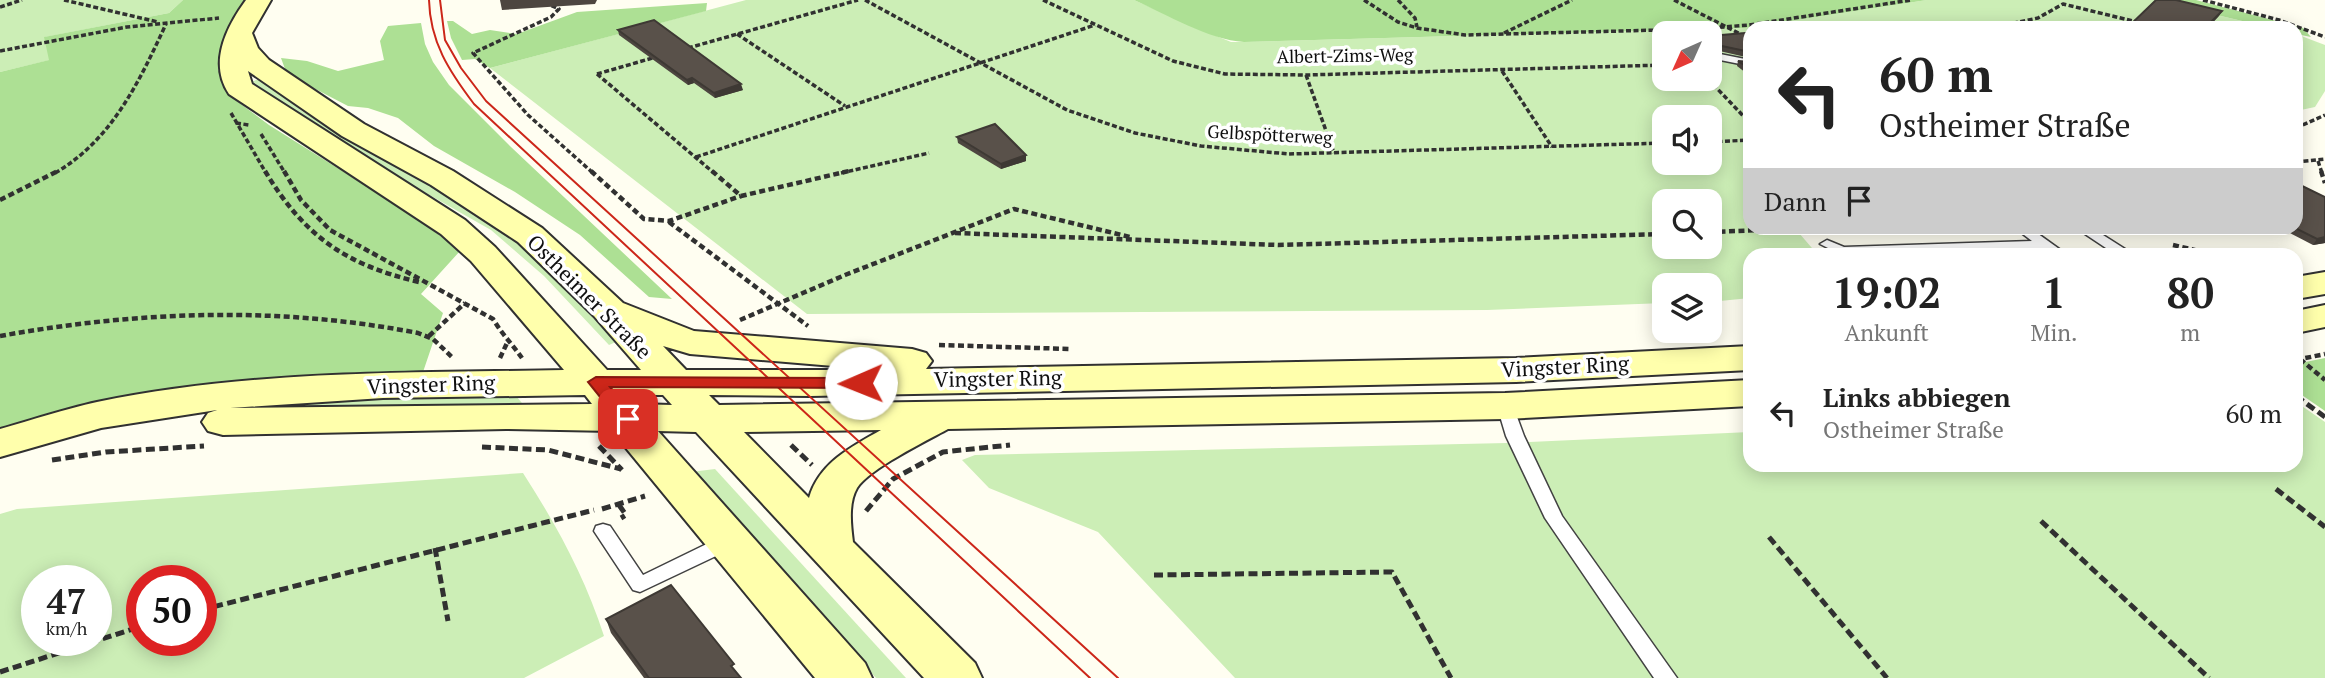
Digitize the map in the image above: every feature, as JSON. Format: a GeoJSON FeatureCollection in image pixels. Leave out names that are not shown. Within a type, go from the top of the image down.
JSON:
{"type":"FeatureCollection","features":[{"type":"Feature","properties":{"kind":"main road","name":"Ostheimer Straße"},"geometry":{"type":"LineString","coordinates":[[249,16],[245,50],[259,66],[256,81],[258,103],[453,227],[483,254],[628,419],[663,466],[846,678]]}},
{"type":"Feature","properties":{"kind":"main road","name":"Ostheimer Straße"},"geometry":{"type":"LineString","coordinates":[[256,81],[442,178],[530,235],[607,308],[708,420],[846,533],[956,678]]}},
{"type":"Feature","properties":{"kind":"main road"},"geometry":{"type":"LineString","coordinates":[[2303,287],[2325,283]]}},
{"type":"Feature","properties":{"kind":"main road"},"geometry":{"type":"LineString","coordinates":[[607,308],[656,331],[691,342],[1074,364]]}},
{"type":"Feature","properties":{"kind":"main road"},"geometry":{"type":"LineString","coordinates":[[2303,321],[2325,316]]}},
{"type":"Feature","properties":{"kind":"main road","name":"Vingster Ring"},"geometry":{"type":"LineString","coordinates":[[0,444],[97,415],[244,394],[383,386],[596,382],[810,384],[1074,364],[1516,370],[1743,358]]}},
{"type":"Feature","properties":{"kind":"main road","name":"Vingster Ring"},"geometry":{"type":"LineString","coordinates":[[0,444],[117,430],[251,419],[506,416],[708,420],[1505,407],[1743,393]]}},
{"type":"Feature","properties":{"kind":"main road"},"geometry":{"type":"LineString","coordinates":[[846,533],[827,512],[837,481],[885,446],[942,415]]}},
{"type":"Feature","properties":{"kind":"lane"},"geometry":{"type":"LineString","coordinates":[[1722,58],[1743,63]]}},
{"type":"Feature","properties":{"kind":"lane"},"geometry":{"type":"LineString","coordinates":[[2032,235],[2051,248]]}},
{"type":"Feature","properties":{"kind":"lane"},"geometry":{"type":"LineString","coordinates":[[2094,235],[2116,248]]}},
{"type":"Feature","properties":{"kind":"lane"},"geometry":{"type":"LineString","coordinates":[[1827,244],[1836,248]]}},
{"type":"Feature","properties":{"kind":"lane"},"geometry":{"type":"LineString","coordinates":[[1944,248],[2047,245]]}},
{"type":"Feature","properties":{"kind":"lane"},"geometry":{"type":"LineString","coordinates":[[1505,407],[1515,436],[1554,518],[1666,678]]}},
{"type":"Feature","properties":{"kind":"lane"},"geometry":{"type":"LineString","coordinates":[[603,531],[640,585],[728,542]]}},
{"type":"Feature","properties":{"kind":"path"},"geometry":{"type":"LineString","coordinates":[[0,7],[22,0]]}},
{"type":"Feature","properties":{"kind":"path"},"geometry":{"type":"LineString","coordinates":[[64,0],[166,24]]}},
{"type":"Feature","properties":{"kind":"path"},"geometry":{"type":"LineString","coordinates":[[553,0],[550,5],[559,9],[551,20],[507,35],[473,53],[528,115],[644,219],[669,221],[741,196],[929,153]]}},
{"type":"Feature","properties":{"kind":"path"},"geometry":{"type":"LineString","coordinates":[[686,49],[859,0]]}},
{"type":"Feature","properties":{"kind":"path","name":"Gelbspötterweg"},"geometry":{"type":"LineString","coordinates":[[865,0],[1067,110],[1135,133],[1240,151],[1334,153],[1652,143]]}},
{"type":"Feature","properties":{"kind":"path","name":"Albert-Zims-Weg"},"geometry":{"type":"LineString","coordinates":[[1043,0],[1173,61],[1198,69],[1244,76],[1652,65]]}},
{"type":"Feature","properties":{"kind":"path"},"geometry":{"type":"LineString","coordinates":[[1364,0],[1398,22],[1417,28],[1465,35],[1652,31]]}},
{"type":"Feature","properties":{"kind":"path"},"geometry":{"type":"LineString","coordinates":[[1398,0],[1415,18],[1417,28]]}},
{"type":"Feature","properties":{"kind":"path"},"geometry":{"type":"LineString","coordinates":[[1501,34],[1572,0]]}},
{"type":"Feature","properties":{"kind":"path"},"geometry":{"type":"LineString","coordinates":[[1674,0],[1743,34]]}},
{"type":"Feature","properties":{"kind":"path"},"geometry":{"type":"LineString","coordinates":[[1765,21],[1911,0]]}},
{"type":"Feature","properties":{"kind":"path"},"geometry":{"type":"LineString","coordinates":[[2203,0],[2281,21]]}},
{"type":"Feature","properties":{"kind":"path"},"geometry":{"type":"LineString","coordinates":[[2034,21],[2047,16],[2063,4],[2131,21]]}},
{"type":"Feature","properties":{"kind":"path"},"geometry":{"type":"LineString","coordinates":[[0,51],[127,27],[249,16]]}},
{"type":"Feature","properties":{"kind":"path"},"geometry":{"type":"LineString","coordinates":[[0,200],[77,159],[97,139],[140,78],[166,24]]}},
{"type":"Feature","properties":{"kind":"path"},"geometry":{"type":"LineString","coordinates":[[1722,27],[1743,24]]}},
{"type":"Feature","properties":{"kind":"path"},"geometry":{"type":"LineString","coordinates":[[696,157],[1096,25]]}},
{"type":"Feature","properties":{"kind":"path"},"geometry":{"type":"LineString","coordinates":[[2303,29],[2325,37]]}},
{"type":"Feature","properties":{"kind":"path"},"geometry":{"type":"LineString","coordinates":[[737,34],[846,106]]}},
{"type":"Feature","properties":{"kind":"path"},"geometry":{"type":"LineString","coordinates":[[661,56],[597,74],[741,196]]}},
{"type":"Feature","properties":{"kind":"path"},"geometry":{"type":"LineString","coordinates":[[1502,70],[1552,147]]}},
{"type":"Feature","properties":{"kind":"path"},"geometry":{"type":"LineString","coordinates":[[1306,75],[1334,153]]}},
{"type":"Feature","properties":{"kind":"path"},"geometry":{"type":"LineString","coordinates":[[1719,91],[1743,116]]}},
{"type":"Feature","properties":{"kind":"path"},"geometry":{"type":"LineString","coordinates":[[2303,125],[2325,115]]}},
{"type":"Feature","properties":{"kind":"path"},"geometry":{"type":"LineString","coordinates":[[423,283],[387,276],[340,253],[312,233],[292,211],[236,123],[257,127],[288,180],[317,219],[345,240],[493,319],[506,343],[514,347]]}},
{"type":"Feature","properties":{"kind":"path"},"geometry":{"type":"LineString","coordinates":[[1722,141],[1743,140]]}},
{"type":"Feature","properties":{"kind":"path"},"geometry":{"type":"LineString","coordinates":[[2303,162],[2325,159]]}},
{"type":"Feature","properties":{"kind":"path"},"geometry":{"type":"LineString","coordinates":[[2318,161],[2325,183]]}},
{"type":"Feature","properties":{"kind":"path"},"geometry":{"type":"LineString","coordinates":[[729,324],[1014,209],[1141,240]]}},
{"type":"Feature","properties":{"kind":"path"},"geometry":{"type":"LineString","coordinates":[[669,221],[809,326]]}},
{"type":"Feature","properties":{"kind":"path"},"geometry":{"type":"LineString","coordinates":[[1722,232],[1743,231]]}},
{"type":"Feature","properties":{"kind":"path"},"geometry":{"type":"LineString","coordinates":[[954,233],[1278,245],[1652,234]]}},
{"type":"Feature","properties":{"kind":"path"},"geometry":{"type":"LineString","coordinates":[[2173,246],[2183,248]]}},
{"type":"Feature","properties":{"kind":"path"},"geometry":{"type":"LineString","coordinates":[[429,336],[465,303]]}},
{"type":"Feature","properties":{"kind":"path"},"geometry":{"type":"LineString","coordinates":[[0,336],[71,322],[182,312],[263,313],[339,321],[429,336],[460,364]]}},
{"type":"Feature","properties":{"kind":"path"},"geometry":{"type":"LineString","coordinates":[[498,362],[506,343]]}},
{"type":"Feature","properties":{"kind":"path"},"geometry":{"type":"LineString","coordinates":[[934,344],[1074,364]]}},
{"type":"Feature","properties":{"kind":"path"},"geometry":{"type":"LineString","coordinates":[[2303,359],[2325,354]]}},
{"type":"Feature","properties":{"kind":"path"},"geometry":{"type":"LineString","coordinates":[[2303,364],[2325,380]]}},
{"type":"Feature","properties":{"kind":"path"},"geometry":{"type":"LineString","coordinates":[[2303,402],[2325,417]]}},
{"type":"Feature","properties":{"kind":"path"},"geometry":{"type":"LineString","coordinates":[[846,533],[893,479],[943,452],[1022,444]]}},
{"type":"Feature","properties":{"kind":"path"},"geometry":{"type":"LineString","coordinates":[[40,461],[106,452],[208,445]]}},
{"type":"Feature","properties":{"kind":"path"},"geometry":{"type":"LineString","coordinates":[[480,447],[548,450],[622,470]]}},
{"type":"Feature","properties":{"kind":"path"},"geometry":{"type":"LineString","coordinates":[[2276,489],[2325,527]]}},
{"type":"Feature","properties":{"kind":"path"},"geometry":{"type":"LineString","coordinates":[[217,606],[645,496]]}},
{"type":"Feature","properties":{"kind":"path"},"geometry":{"type":"LineString","coordinates":[[2041,521],[2209,678]]}},
{"type":"Feature","properties":{"kind":"path"},"geometry":{"type":"LineString","coordinates":[[1769,537],[1887,678]]}},
{"type":"Feature","properties":{"kind":"path"},"geometry":{"type":"LineString","coordinates":[[435,548],[448,621]]}},
{"type":"Feature","properties":{"kind":"path"},"geometry":{"type":"LineString","coordinates":[[1154,575],[1392,572],[1451,678]]}},
{"type":"Feature","properties":{"kind":"path"},"geometry":{"type":"LineString","coordinates":[[0,672],[126,631]]}},
{"type":"Feature","properties":{"kind":"green space"},"geometry":{"type":"Polygon","coordinates":[[[0,0],[183,0],[169,13],[45,37],[50,60],[0,72],[0,0]]]}},
{"type":"Feature","properties":{"kind":"green space"},"geometry":{"type":"Polygon","coordinates":[[[183,0],[248,0],[236,13],[221,45],[218,70],[234,99],[269,125],[414,216],[460,251],[421,294],[443,313],[423,372],[219,388],[0,431],[0,72],[49,60],[44,37],[169,13],[183,0]]]}},
{"type":"Feature","properties":{"kind":"green space"},"geometry":{"type":"Polygon","coordinates":[[[746,0],[1134,0],[1231,42],[1652,31],[1652,91],[1722,91],[1722,29],[1743,28],[1743,235],[1801,235],[1812,248],[1743,248],[1743,299],[1722,301],[1722,273],[1652,273],[1652,303],[1487,310],[807,314],[490,68],[746,0]]]}},
{"type":"Feature","properties":{"kind":"green space"},"geometry":{"type":"Polygon","coordinates":[[[1134,0],[1927,0],[1790,21],[1743,21],[1743,28],[1722,29],[1722,21],[1652,21],[1652,31],[1244,42],[1202,32],[1134,0]]]}},
{"type":"Feature","properties":{"kind":"green space"},"geometry":{"type":"Polygon","coordinates":[[[1927,0],[2153,0],[2242,21],[1790,21],[1927,0]]]}},
{"type":"Feature","properties":{"kind":"green space"},"geometry":{"type":"Polygon","coordinates":[[[2153,0],[2196,0],[2276,21],[2242,21],[2153,0]]]}},
{"type":"Feature","properties":{"kind":"green space"},"geometry":{"type":"Polygon","coordinates":[[[707,3],[706,11],[490,68],[475,59],[462,60],[451,38],[447,21],[453,21],[472,34],[490,30],[517,34],[577,12],[707,3]]]}},
{"type":"Feature","properties":{"kind":"green space"},"geometry":{"type":"Polygon","coordinates":[[[421,23],[425,44],[433,62],[449,85],[672,299],[649,297],[580,235],[515,192],[434,146],[398,118],[368,108],[348,106],[300,81],[285,69],[281,58],[307,61],[338,71],[384,60],[380,41],[388,26],[421,23]]]}},
{"type":"Feature","properties":{"kind":"green space"},"geometry":{"type":"Polygon","coordinates":[[[2303,37],[2325,45],[2325,91],[2315,107],[2303,110],[2303,37]]]}},
{"type":"Feature","properties":{"kind":"green space"},"geometry":{"type":"Polygon","coordinates":[[[263,80],[302,111],[407,168],[519,238],[618,341],[609,345],[544,276],[491,230],[294,118],[250,83],[263,80]]]}},
{"type":"Feature","properties":{"kind":"green space"},"geometry":{"type":"Polygon","coordinates":[[[2325,358],[2325,411],[2303,396],[2303,363],[2325,358]]]}},
{"type":"Feature","properties":{"kind":"green space"},"geometry":{"type":"Polygon","coordinates":[[[516,396],[522,403],[245,408],[389,398],[516,396]]]}},
{"type":"Feature","properties":{"kind":"green space"},"geometry":{"type":"Polygon","coordinates":[[[2303,407],[2325,422],[2325,678],[1235,678],[1098,532],[989,488],[962,460],[975,455],[1507,443],[1743,432],[1743,472],[2303,472],[2303,407]]]}},
{"type":"Feature","properties":{"kind":"green space"},"geometry":{"type":"Polygon","coordinates":[[[715,469],[906,678],[876,678],[691,472],[715,469]]]}},
{"type":"Feature","properties":{"kind":"green space"},"geometry":{"type":"Polygon","coordinates":[[[523,473],[569,552],[604,636],[524,678],[0,678],[0,514],[17,509],[523,473]]]}},
{"type":"Feature","properties":{"kind":"building"},"geometry":{"type":"Polygon","coordinates":[[[2156,0],[2176,0],[2222,11],[2212,21],[2134,21],[2156,0]]]}},
{"type":"Feature","properties":{"kind":"building"},"geometry":{"type":"Polygon","coordinates":[[[654,20],[741,84],[714,93],[692,78],[687,80],[618,30],[654,20]]]}},
{"type":"Feature","properties":{"kind":"building"},"geometry":{"type":"Polygon","coordinates":[[[1743,33],[1743,51],[1722,46],[1722,35],[1743,33]]]}},
{"type":"Feature","properties":{"kind":"building"},"geometry":{"type":"Polygon","coordinates":[[[995,124],[1026,155],[1001,164],[957,137],[995,124]]]}},
{"type":"Feature","properties":{"kind":"building"},"geometry":{"type":"Polygon","coordinates":[[[2303,186],[2325,197],[2325,237],[2317,239],[2303,232],[2303,186]]]}},
{"type":"Feature","properties":{"kind":"building"},"geometry":{"type":"Polygon","coordinates":[[[671,585],[734,664],[731,666],[741,678],[649,678],[606,619],[671,585]]]}},
{"type":"Feature","properties":{"kind":"tram line"},"geometry":{"type":"LineString","coordinates":[[429,0],[433,29],[442,55],[474,104],[1090,678]]}},
{"type":"Feature","properties":{"kind":"tram line"},"geometry":{"type":"LineString","coordinates":[[440,0],[445,40],[461,68],[486,101],[1118,678]]}},
{"type":"Feature","properties":{"kind":"route"},"geometry":{"type":"LineString","coordinates":[[628,419],[596,382],[861,383]]}}]}
